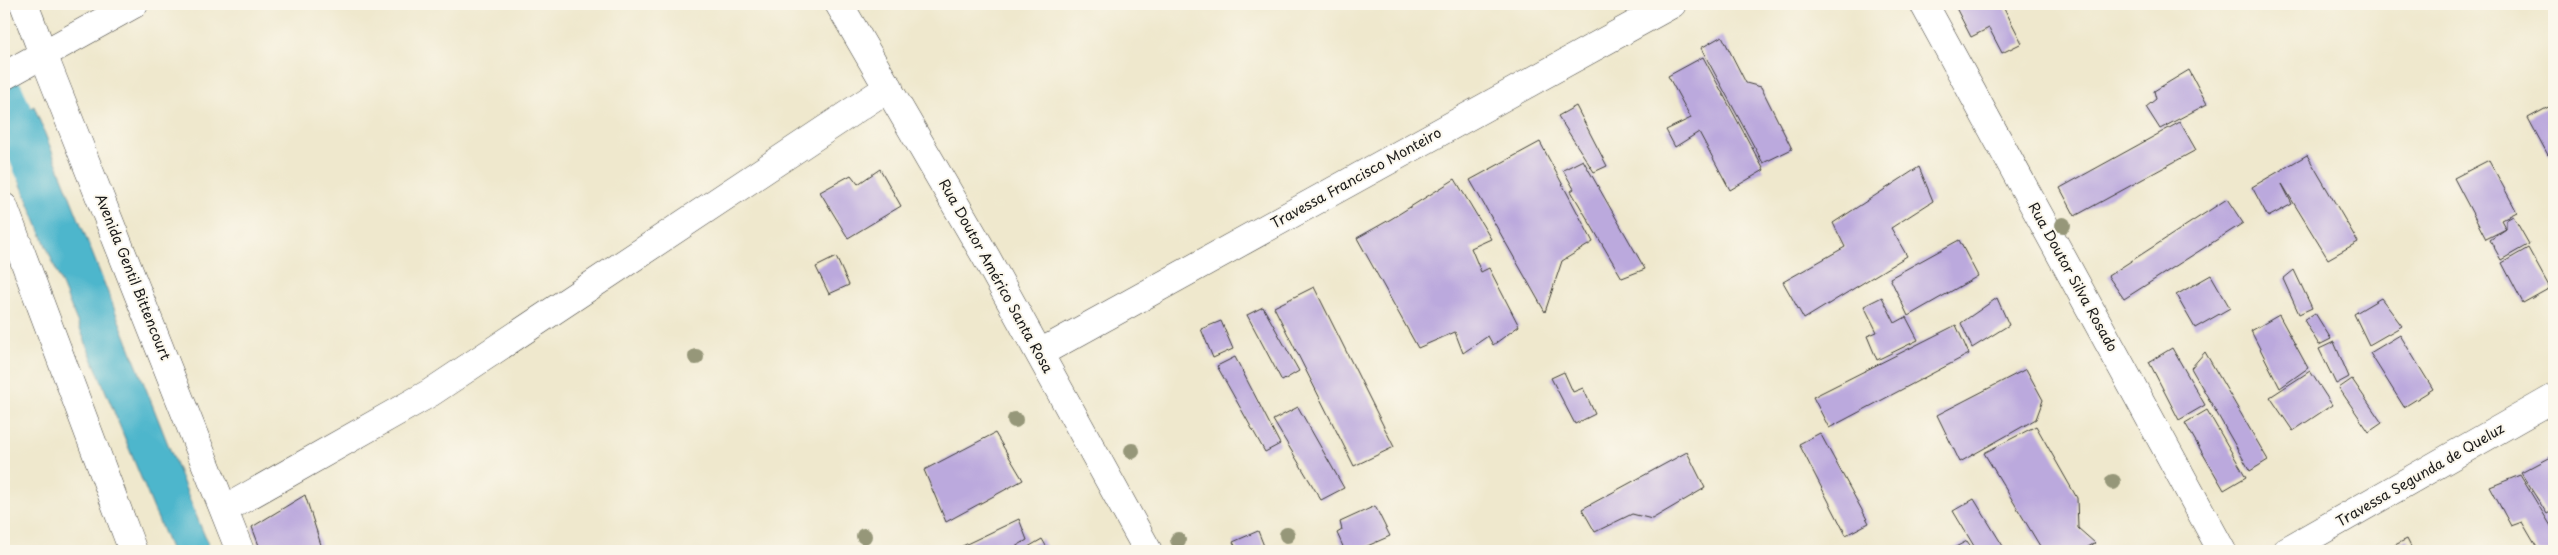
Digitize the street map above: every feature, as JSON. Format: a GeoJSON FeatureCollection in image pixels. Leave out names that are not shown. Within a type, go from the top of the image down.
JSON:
{"type":"FeatureCollection","features":[{"type":"Feature","properties":{"kind":"street","name":"Avenida Gentil Bittencourt"},"geometry":{"type":"LineString","coordinates":[[24,4],[240,551]]}},
{"type":"Feature","properties":{"kind":"street"},"geometry":{"type":"LineString","coordinates":[[4,76],[134,4]]}},
{"type":"Feature","properties":{"kind":"street","name":"Rua Doutor Américo Santa Rosa"},"geometry":{"type":"LineString","coordinates":[[839,4],[889,87],[1040,353],[1148,551]]}},
{"type":"Feature","properties":{"kind":"street","name":"Travessa Francisco Monteiro"},"geometry":{"type":"LineString","coordinates":[[1040,353],[1672,4]]}},
{"type":"Feature","properties":{"kind":"street","name":"Rua Doutor Silva Rosado"},"geometry":{"type":"LineString","coordinates":[[1924,4],[2222,551]]}},
{"type":"Feature","properties":{"kind":"street"},"geometry":{"type":"LineString","coordinates":[[225,509],[430,393],[889,87]]}},
{"type":"Feature","properties":{"kind":"street"},"geometry":{"type":"LineString","coordinates":[[4,207],[133,551]]}},
{"type":"Feature","properties":{"kind":"street","name":"Travessa Segunda de Queluz"},"geometry":{"type":"LineString","coordinates":[[2286,551],[2554,398]]}},
{"type":"Feature","properties":{"kind":"water"},"geometry":{"type":"Polygon","coordinates":[[[34,106],[211,551],[171,551],[4,143],[4,122],[34,106]]]}},
{"type":"Feature","properties":{"kind":"building"},"geometry":{"type":"Polygon","coordinates":[[[1954,4],[2002,4],[2022,43],[2002,53],[1989,28],[1971,37],[1954,4]]]}},
{"type":"Feature","properties":{"kind":"building"},"geometry":{"type":"Polygon","coordinates":[[[1722,36],[1746,83],[1761,87],[1792,149],[1763,163],[1701,48],[1722,36]]]}},
{"type":"Feature","properties":{"kind":"building"},"geometry":{"type":"Polygon","coordinates":[[[1703,57],[1764,170],[1730,190],[1699,132],[1675,147],[1666,130],[1691,118],[1668,76],[1703,57]]]}},
{"type":"Feature","properties":{"kind":"building"},"geometry":{"type":"Polygon","coordinates":[[[2189,70],[2207,104],[2160,129],[2146,107],[2156,99],[2154,91],[2189,70]]]}},
{"type":"Feature","properties":{"kind":"building"},"geometry":{"type":"Polygon","coordinates":[[[2554,104],[2554,151],[2548,155],[2528,118],[2554,104]]]}},
{"type":"Feature","properties":{"kind":"building"},"geometry":{"type":"Polygon","coordinates":[[[1576,106],[1607,166],[1594,172],[1558,116],[1576,106]]]}},
{"type":"Feature","properties":{"kind":"building"},"geometry":{"type":"Polygon","coordinates":[[[2180,122],[2196,150],[2075,216],[2060,188],[2180,122]]]}},
{"type":"Feature","properties":{"kind":"building"},"geometry":{"type":"Polygon","coordinates":[[[1540,142],[1593,242],[1562,261],[1545,312],[1470,180],[1540,142]]]}},
{"type":"Feature","properties":{"kind":"building"},"geometry":{"type":"Polygon","coordinates":[[[2307,155],[2358,242],[2328,259],[2282,184],[2292,204],[2268,217],[2252,187],[2307,155]]]}},
{"type":"Feature","properties":{"kind":"building"},"geometry":{"type":"Polygon","coordinates":[[[1583,160],[1645,269],[1622,278],[1571,191],[1574,189],[1563,170],[1583,160]]]}},
{"type":"Feature","properties":{"kind":"building"},"geometry":{"type":"Polygon","coordinates":[[[2489,160],[2517,212],[2501,220],[2506,229],[2486,239],[2454,178],[2489,160]]]}},
{"type":"Feature","properties":{"kind":"building"},"geometry":{"type":"Polygon","coordinates":[[[1919,167],[1933,201],[1891,228],[1907,256],[1804,319],[1783,282],[1845,247],[1833,223],[1919,167]]]}},
{"type":"Feature","properties":{"kind":"building"},"geometry":{"type":"Polygon","coordinates":[[[880,169],[901,206],[848,238],[820,192],[851,175],[858,184],[880,169]]]}},
{"type":"Feature","properties":{"kind":"building"},"geometry":{"type":"Polygon","coordinates":[[[1455,179],[1491,239],[1471,248],[1481,272],[1489,268],[1519,326],[1493,345],[1488,336],[1463,353],[1455,332],[1418,348],[1357,238],[1455,179]]]}},
{"type":"Feature","properties":{"kind":"building"},"geometry":{"type":"Polygon","coordinates":[[[2227,199],[2243,223],[2124,299],[2108,276],[2227,199]]]}},
{"type":"Feature","properties":{"kind":"building"},"geometry":{"type":"Polygon","coordinates":[[[2513,216],[2529,244],[2501,260],[2490,240],[2506,229],[2506,220],[2513,216]]]}},
{"type":"Feature","properties":{"kind":"building"},"geometry":{"type":"Polygon","coordinates":[[[1959,240],[1978,276],[1908,316],[1890,278],[1959,240]]]}},
{"type":"Feature","properties":{"kind":"building"},"geometry":{"type":"Polygon","coordinates":[[[2528,248],[2550,288],[2523,303],[2502,263],[2528,248]]]}},
{"type":"Feature","properties":{"kind":"building"},"geometry":{"type":"Polygon","coordinates":[[[836,257],[849,285],[829,294],[816,267],[836,257]]]}},
{"type":"Feature","properties":{"kind":"building"},"geometry":{"type":"Polygon","coordinates":[[[2294,270],[2312,308],[2299,314],[2283,279],[2294,270]]]}},
{"type":"Feature","properties":{"kind":"building"},"geometry":{"type":"Polygon","coordinates":[[[2211,275],[2230,308],[2195,328],[2176,295],[2211,275]]]}},
{"type":"Feature","properties":{"kind":"building"},"geometry":{"type":"Polygon","coordinates":[[[1314,287],[1394,447],[1354,466],[1274,307],[1314,287]]]}},
{"type":"Feature","properties":{"kind":"building"},"geometry":{"type":"Polygon","coordinates":[[[1882,297],[1895,323],[1906,317],[1918,340],[1877,360],[1867,336],[1877,332],[1864,306],[1882,297]]]}},
{"type":"Feature","properties":{"kind":"building"},"geometry":{"type":"Polygon","coordinates":[[[1997,298],[2009,325],[1972,348],[1961,323],[1997,298]]]}},
{"type":"Feature","properties":{"kind":"building"},"geometry":{"type":"Polygon","coordinates":[[[2381,298],[2402,326],[2369,345],[2354,314],[2381,298]]]}},
{"type":"Feature","properties":{"kind":"building"},"geometry":{"type":"Polygon","coordinates":[[[1263,307],[1299,371],[1282,381],[1247,315],[1263,307]]]}},
{"type":"Feature","properties":{"kind":"building"},"geometry":{"type":"Polygon","coordinates":[[[2315,313],[2331,339],[2319,345],[2304,320],[2315,313]]]}},
{"type":"Feature","properties":{"kind":"building"},"geometry":{"type":"Polygon","coordinates":[[[2279,315],[2308,368],[2280,388],[2251,331],[2279,315]]]}},
{"type":"Feature","properties":{"kind":"building"},"geometry":{"type":"Polygon","coordinates":[[[1221,321],[1233,349],[1213,358],[1201,329],[1221,321]]]}},
{"type":"Feature","properties":{"kind":"building"},"geometry":{"type":"Polygon","coordinates":[[[1956,325],[1969,354],[1829,428],[1813,397],[1956,325]]]}},
{"type":"Feature","properties":{"kind":"building"},"geometry":{"type":"Polygon","coordinates":[[[2400,335],[2433,389],[2404,407],[2370,353],[2400,335]]]}},
{"type":"Feature","properties":{"kind":"building"},"geometry":{"type":"Polygon","coordinates":[[[2334,342],[2349,377],[2336,384],[2319,349],[2334,342]]]}},
{"type":"Feature","properties":{"kind":"building"},"geometry":{"type":"Polygon","coordinates":[[[2172,348],[2205,405],[2179,420],[2149,362],[2172,348]]]}},
{"type":"Feature","properties":{"kind":"building"},"geometry":{"type":"Polygon","coordinates":[[[2205,352],[2268,460],[2250,471],[2191,368],[2205,352]]]}},
{"type":"Feature","properties":{"kind":"building"},"geometry":{"type":"Polygon","coordinates":[[[1235,357],[1280,444],[1265,452],[1217,366],[1235,357]]]}},
{"type":"Feature","properties":{"kind":"building"},"geometry":{"type":"Polygon","coordinates":[[[2026,369],[2043,400],[2036,419],[1960,462],[1937,415],[2026,369]]]}},
{"type":"Feature","properties":{"kind":"building"},"geometry":{"type":"Polygon","coordinates":[[[2310,371],[2332,405],[2293,431],[2270,397],[2310,371]]]}},
{"type":"Feature","properties":{"kind":"building"},"geometry":{"type":"Polygon","coordinates":[[[1564,372],[1573,392],[1583,388],[1595,414],[1575,424],[1551,378],[1564,372]]]}},
{"type":"Feature","properties":{"kind":"building"},"geometry":{"type":"Polygon","coordinates":[[[2352,379],[2382,423],[2369,432],[2339,388],[2352,379]]]}},
{"type":"Feature","properties":{"kind":"building"},"geometry":{"type":"Polygon","coordinates":[[[1298,407],[1344,488],[1321,500],[1273,420],[1298,407]]]}},
{"type":"Feature","properties":{"kind":"building"},"geometry":{"type":"Polygon","coordinates":[[[2207,410],[2246,477],[2224,490],[2185,423],[2207,410]]]}},
{"type":"Feature","properties":{"kind":"building"},"geometry":{"type":"Polygon","coordinates":[[[2036,426],[2077,498],[2078,528],[2095,543],[2081,551],[2043,551],[1984,453],[2036,426]]]}},
{"type":"Feature","properties":{"kind":"building"},"geometry":{"type":"Polygon","coordinates":[[[995,433],[1023,480],[946,522],[924,470],[995,433]]]}},
{"type":"Feature","properties":{"kind":"building"},"geometry":{"type":"Polygon","coordinates":[[[1820,433],[1869,523],[1846,535],[1799,444],[1820,433]]]}},
{"type":"Feature","properties":{"kind":"building"},"geometry":{"type":"Polygon","coordinates":[[[1687,452],[1705,488],[1652,519],[1632,514],[1595,532],[1582,509],[1687,452]]]}},
{"type":"Feature","properties":{"kind":"building"},"geometry":{"type":"Polygon","coordinates":[[[2551,457],[2554,463],[2554,510],[2547,514],[2521,473],[2551,457]]]}},
{"type":"Feature","properties":{"kind":"building"},"geometry":{"type":"Polygon","coordinates":[[[2520,475],[2554,531],[2554,551],[2539,551],[2522,522],[2511,526],[2490,487],[2520,475]]]}},
{"type":"Feature","properties":{"kind":"building"},"geometry":{"type":"Polygon","coordinates":[[[305,495],[323,551],[261,551],[252,527],[305,495]]]}},
{"type":"Feature","properties":{"kind":"building"},"geometry":{"type":"Polygon","coordinates":[[[1974,499],[2006,551],[1977,551],[1953,511],[1974,499]]]}},
{"type":"Feature","properties":{"kind":"building"},"geometry":{"type":"Polygon","coordinates":[[[1375,506],[1390,536],[1356,551],[1345,551],[1337,533],[1342,530],[1340,522],[1375,506]]]}},
{"type":"Feature","properties":{"kind":"building"},"geometry":{"type":"Polygon","coordinates":[[[1019,519],[1027,540],[1008,551],[952,551],[1019,519]]]}},
{"type":"Feature","properties":{"kind":"building"},"geometry":{"type":"Polygon","coordinates":[[[1258,531],[1266,551],[1238,551],[1233,542],[1258,531]]]}},
{"type":"Feature","properties":{"kind":"building"},"geometry":{"type":"Polygon","coordinates":[[[1042,539],[1049,551],[1021,551],[1042,539]]]}},
{"type":"Feature","properties":{"kind":"building"},"geometry":{"type":"Polygon","coordinates":[[[2407,539],[2413,551],[2383,551],[2407,539]]]}},
{"type":"Feature","properties":{"kind":"building"},"geometry":{"type":"Polygon","coordinates":[[[1967,541],[1974,551],[1948,551],[1967,541]]]}},
{"type":"Feature","properties":{"kind":"waterway"},"geometry":{"type":"LineString","coordinates":[[4,95],[34,167]]}}]}
